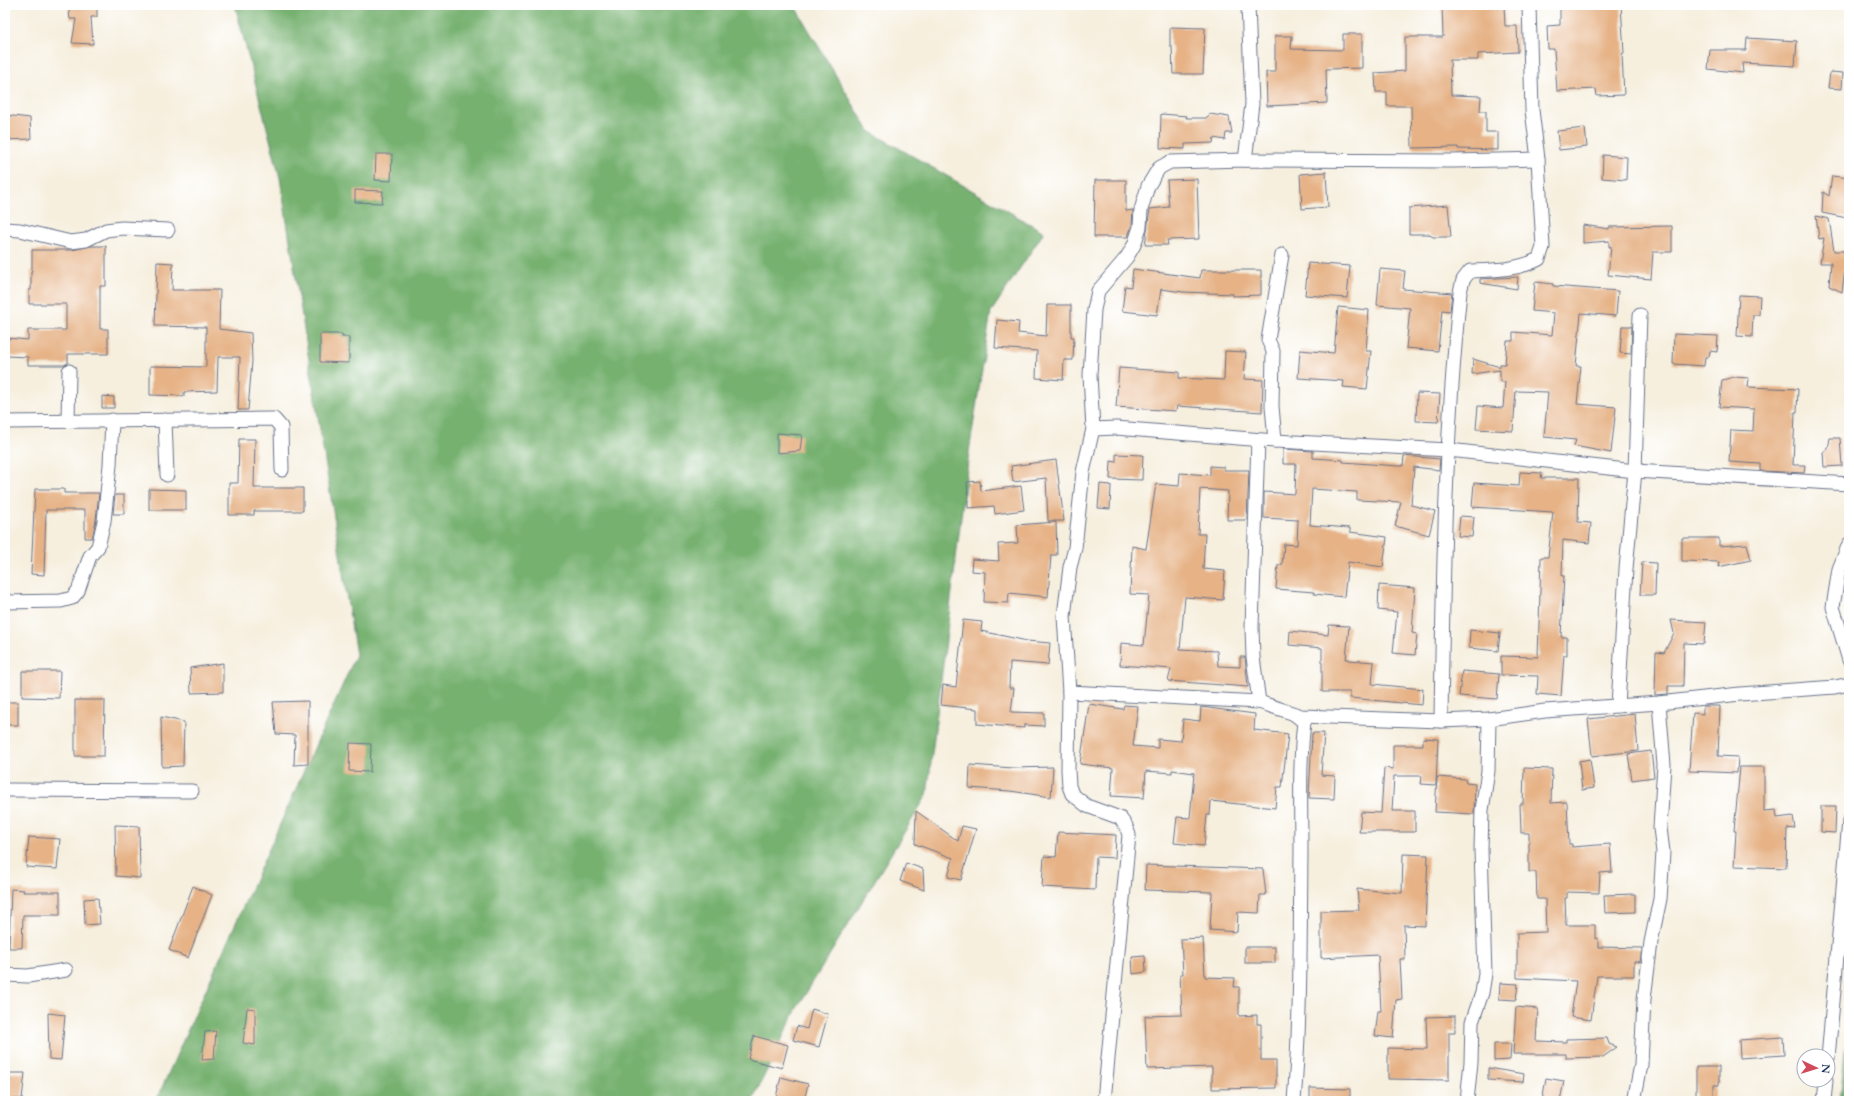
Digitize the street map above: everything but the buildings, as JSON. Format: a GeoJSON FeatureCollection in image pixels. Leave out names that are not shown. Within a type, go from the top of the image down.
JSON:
{"type":"FeatureCollection","features":[{"type":"Feature","properties":{"kind":"street"},"geometry":{"type":"LineString","coordinates":[[1245,160],[1252,104],[1248,5]]}},
{"type":"Feature","properties":{"kind":"street"},"geometry":{"type":"LineString","coordinates":[[1440,721],[1444,549],[1456,330],[1460,292],[1463,280],[1470,271],[1512,268],[1527,265],[1538,259],[1542,247],[1538,158],[1532,110],[1528,5]]}},
{"type":"Feature","properties":{"kind":"street"},"geometry":{"type":"LineString","coordinates":[[1104,1101],[1129,835],[1126,826],[1120,818],[1087,806],[1072,794],[1069,786],[1069,692],[1064,616],[1070,567],[1075,548],[1083,472],[1093,429],[1090,374],[1091,335],[1098,291],[1127,257],[1134,245],[1140,227],[1141,210],[1148,186],[1159,168],[1170,162],[1245,160],[1438,161],[1538,158]]}},
{"type":"Feature","properties":{"kind":"street"},"geometry":{"type":"LineString","coordinates":[[5,229],[20,230],[71,242],[86,240],[106,230],[122,228],[168,230]]}},
{"type":"Feature","properties":{"kind":"street"},"geometry":{"type":"LineString","coordinates":[[1275,441],[1272,406],[1273,351],[1268,340],[1282,255]]}},
{"type":"Feature","properties":{"kind":"street"},"geometry":{"type":"LineString","coordinates":[[1618,706],[1626,569],[1635,471],[1640,315]]}},
{"type":"Feature","properties":{"kind":"street"},"geometry":{"type":"LineString","coordinates":[[68,421],[69,370]]}},
{"type":"Feature","properties":{"kind":"street"},"geometry":{"type":"LineString","coordinates":[[5,422],[274,418],[281,427],[282,470]]}},
{"type":"Feature","properties":{"kind":"street"},"geometry":{"type":"LineString","coordinates":[[5,602],[61,601],[72,598],[78,591],[90,556],[98,547],[104,521],[110,465],[112,420]]}},
{"type":"Feature","properties":{"kind":"street"},"geometry":{"type":"LineString","coordinates":[[165,420],[167,475]]}},
{"type":"Feature","properties":{"kind":"street"},"geometry":{"type":"LineString","coordinates":[[1093,429],[1116,428],[1258,440],[1449,450],[1635,471],[1849,484]]}},
{"type":"Feature","properties":{"kind":"street"},"geometry":{"type":"LineString","coordinates":[[1258,440],[1252,634],[1253,657],[1259,702]]}},
{"type":"Feature","properties":{"kind":"street"},"geometry":{"type":"LineString","coordinates":[[1849,544],[1840,569],[1833,607],[1849,660]]}},
{"type":"Feature","properties":{"kind":"street"},"geometry":{"type":"LineString","coordinates":[[1069,692],[1259,702],[1301,716],[1440,721],[1488,719],[1544,711],[1659,703],[1753,693],[1835,687],[1849,684]]}},
{"type":"Feature","properties":{"kind":"street"},"geometry":{"type":"LineString","coordinates":[[1634,1101],[1641,1065],[1644,999],[1651,942],[1660,899],[1663,852],[1660,828],[1664,764],[1659,703]]}},
{"type":"Feature","properties":{"kind":"street"},"geometry":{"type":"LineString","coordinates":[[1294,714],[1304,722],[1300,758],[1300,959],[1298,1056],[1294,1101]]}},
{"type":"Feature","properties":{"kind":"street"},"geometry":{"type":"LineString","coordinates":[[1467,1101],[1471,1062],[1472,1022],[1482,993],[1485,974],[1481,850],[1482,810],[1488,771],[1488,719]]}},
{"type":"Feature","properties":{"kind":"street"},"geometry":{"type":"LineString","coordinates":[[5,790],[192,791]]}},
{"type":"Feature","properties":{"kind":"street"},"geometry":{"type":"LineString","coordinates":[[1829,1048],[1849,821]]}},
{"type":"Feature","properties":{"kind":"street"},"geometry":{"type":"LineString","coordinates":[[5,975],[28,976],[66,970]]}},
{"type":"Feature","properties":{"kind":"street"},"geometry":{"type":"LineString","coordinates":[[1824,1101],[1825,1088]]}},
{"type":"Feature","properties":{"kind":"green space"},"geometry":{"type":"Polygon","coordinates":[[[235,5],[794,5],[869,131],[1044,232],[991,312],[969,452],[927,795],[797,1008],[752,1101],[156,1101],[356,655],[280,178],[235,5]]]}},
{"type":"Feature","properties":{"kind":"green space"},"geometry":{"type":"Polygon","coordinates":[[[1849,1016],[1849,1101],[1840,1101],[1849,1016]]]}}]}
